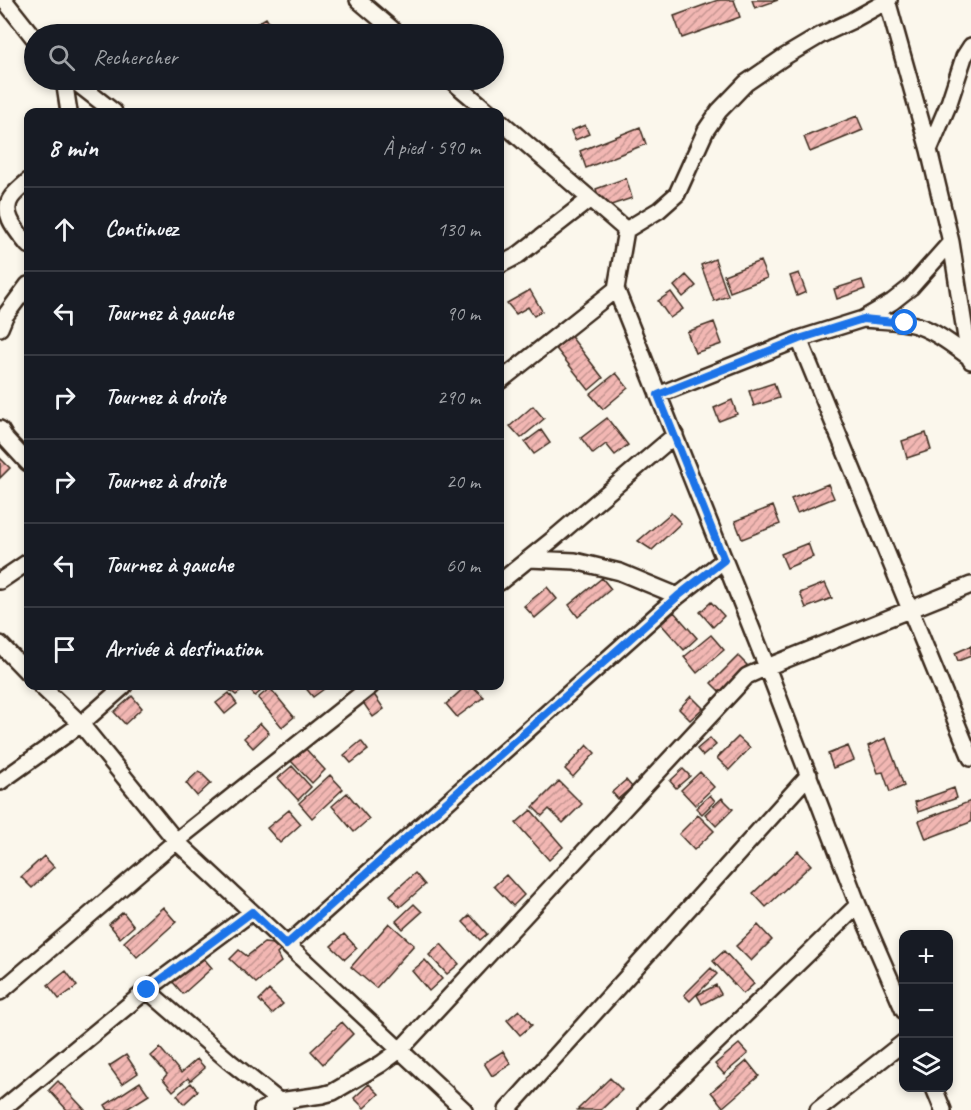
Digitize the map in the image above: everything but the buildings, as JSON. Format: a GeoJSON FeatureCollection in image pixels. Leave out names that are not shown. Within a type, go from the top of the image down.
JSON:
{"type":"FeatureCollection","features":[{"type":"Feature","properties":{"kind":"street"},"geometry":{"type":"LineString","coordinates":[[4,0],[24,25]]}},
{"type":"Feature","properties":{"kind":"street"},"geometry":{"type":"LineString","coordinates":[[358,0],[386,24]]}},
{"type":"Feature","properties":{"kind":"street"},"geometry":{"type":"LineString","coordinates":[[899,1002],[858,905],[767,667],[616,289],[626,230],[659,210],[677,194],[706,130],[719,111],[746,83],[784,57],[888,0],[929,150],[951,243],[970,359]]}},
{"type":"Feature","properties":{"kind":"street"},"geometry":{"type":"LineString","coordinates":[[929,150],[949,103],[964,57],[971,46]]}},
{"type":"Feature","properties":{"kind":"street"},"geometry":{"type":"LineString","coordinates":[[66,90],[68,108]]}},
{"type":"Feature","properties":{"kind":"street"},"geometry":{"type":"LineString","coordinates":[[86,90],[109,108]]}},
{"type":"Feature","properties":{"kind":"street"},"geometry":{"type":"LineString","coordinates":[[463,90],[484,108]]}},
{"type":"Feature","properties":{"kind":"street"},"geometry":{"type":"LineString","coordinates":[[504,124],[626,230]]}},
{"type":"Feature","properties":{"kind":"street"},"geometry":{"type":"LineString","coordinates":[[24,184],[5,196],[10,221],[24,240]]}},
{"type":"Feature","properties":{"kind":"street"},"geometry":{"type":"LineString","coordinates":[[504,263],[517,256],[590,199]]}},
{"type":"Feature","properties":{"kind":"street"},"geometry":{"type":"LineString","coordinates":[[658,395],[799,339],[863,319],[892,302],[911,287],[951,243]]}},
{"type":"Feature","properties":{"kind":"street"},"geometry":{"type":"LineString","coordinates":[[504,378],[616,289]]}},
{"type":"Feature","properties":{"kind":"street"},"geometry":{"type":"LineString","coordinates":[[0,328],[5,316],[24,290]]}},
{"type":"Feature","properties":{"kind":"street"},"geometry":{"type":"LineString","coordinates":[[863,319],[905,323],[924,328],[941,337],[970,359]]}},
{"type":"Feature","properties":{"kind":"street"},"geometry":{"type":"LineString","coordinates":[[799,339],[971,758]]}},
{"type":"Feature","properties":{"kind":"street"},"geometry":{"type":"LineString","coordinates":[[0,429],[24,459]]}},
{"type":"Feature","properties":{"kind":"street"},"geometry":{"type":"LineString","coordinates":[[504,579],[675,435]]}},
{"type":"Feature","properties":{"kind":"street"},"geometry":{"type":"LineString","coordinates":[[552,540],[575,561]]}},
{"type":"Feature","properties":{"kind":"street"},"geometry":{"type":"LineString","coordinates":[[529,559],[575,561],[620,572],[678,596]]}},
{"type":"Feature","properties":{"kind":"street"},"geometry":{"type":"LineString","coordinates":[[286,945],[678,596],[724,560]]}},
{"type":"Feature","properties":{"kind":"street"},"geometry":{"type":"LineString","coordinates":[[0,580],[24,565]]}},
{"type":"Feature","properties":{"kind":"street"},"geometry":{"type":"LineString","coordinates":[[262,1110],[333,1092],[400,1050],[747,676],[971,585]]}},
{"type":"Feature","properties":{"kind":"street"},"geometry":{"type":"LineString","coordinates":[[0,644],[24,669]]}},
{"type":"Feature","properties":{"kind":"street"},"geometry":{"type":"LineString","coordinates":[[46,690],[81,724],[176,841],[464,1110]]}},
{"type":"Feature","properties":{"kind":"street"},"geometry":{"type":"LineString","coordinates":[[0,782],[81,724],[119,690]]}},
{"type":"Feature","properties":{"kind":"street"},"geometry":{"type":"LineString","coordinates":[[0,992],[176,841],[366,690]]}},
{"type":"Feature","properties":{"kind":"street"},"geometry":{"type":"LineString","coordinates":[[507,1110],[809,775]]}},
{"type":"Feature","properties":{"kind":"street"},"geometry":{"type":"LineString","coordinates":[[647,1110],[858,905]]}},
{"type":"Feature","properties":{"kind":"street"},"geometry":{"type":"LineString","coordinates":[[1,1110],[147,990],[252,912]]}},
{"type":"Feature","properties":{"kind":"street"},"geometry":{"type":"LineString","coordinates":[[147,990],[283,1105]]}},
{"type":"Feature","properties":{"kind":"street"},"geometry":{"type":"LineString","coordinates":[[818,1110],[899,1045]]}},
{"type":"Feature","properties":{"kind":"street"},"geometry":{"type":"LineString","coordinates":[[936,1092],[943,1110]]}},
{"type":"Feature","properties":{"kind":"street"},"geometry":{"type":"LineString","coordinates":[[312,1110],[322,1095]]}},
{"type":"Feature","properties":{"kind":"route"},"geometry":{"type":"LineString","coordinates":[[147,990],[252,912],[286,945],[678,596],[724,560],[658,395],[799,339],[863,319],[905,323]]}}]}
